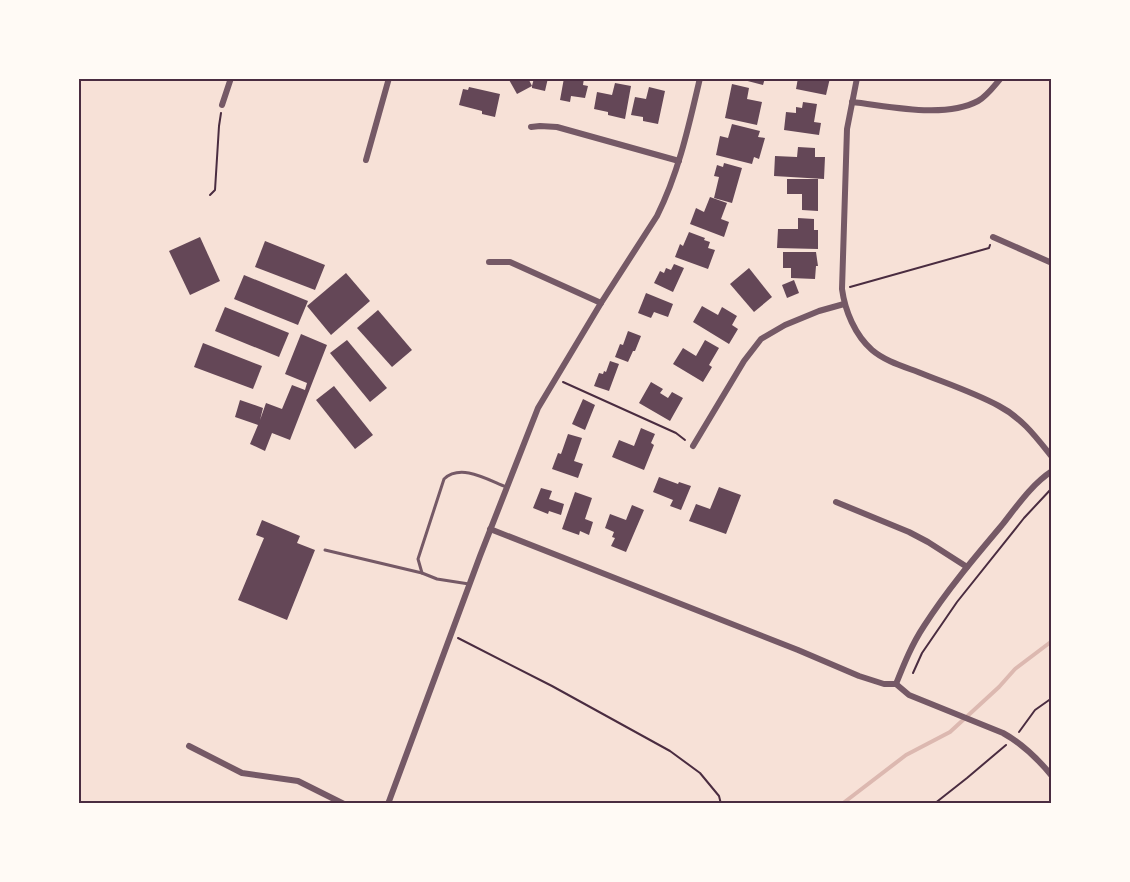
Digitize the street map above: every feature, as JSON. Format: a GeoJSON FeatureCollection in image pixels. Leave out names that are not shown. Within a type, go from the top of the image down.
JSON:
{"type":"FeatureCollection","features":[{"type":"Feature","properties":{"kind":"street"},"geometry":{"type":"LineString","coordinates":[[222,105],[231,78]]}},
{"type":"Feature","properties":{"kind":"street"},"geometry":{"type":"LineString","coordinates":[[366,160],[389,78]]}},
{"type":"Feature","properties":{"kind":"street"},"geometry":{"type":"LineString","coordinates":[[388,804],[469,584],[538,408],[657,216],[670,189],[679,161],[700,78]]}},
{"type":"Feature","properties":{"kind":"street"},"geometry":{"type":"LineString","coordinates":[[857,78],[847,129],[842,289],[844,304],[855,329],[872,350],[892,363],[1000,406],[1029,428],[1052,457]]}},
{"type":"Feature","properties":{"kind":"street"},"geometry":{"type":"LineString","coordinates":[[852,102],[936,111],[952,110],[978,101],[1001,78]]}},
{"type":"Feature","properties":{"kind":"street"},"geometry":{"type":"LineString","coordinates":[[531,128],[557,127],[679,161]]}},
{"type":"Feature","properties":{"kind":"street"},"geometry":{"type":"LineString","coordinates":[[993,237],[1052,263]]}},
{"type":"Feature","properties":{"kind":"street"},"geometry":{"type":"LineString","coordinates":[[489,262],[510,262],[601,303]]}},
{"type":"Feature","properties":{"kind":"street"},"geometry":{"type":"LineString","coordinates":[[693,446],[744,362],[761,339],[785,325],[844,304]]}},
{"type":"Feature","properties":{"kind":"street"},"geometry":{"type":"LineString","coordinates":[[896,684],[908,654],[923,627],[967,567],[1027,495],[1052,471]]}},
{"type":"Feature","properties":{"kind":"street"},"geometry":{"type":"LineString","coordinates":[[836,502],[909,532],[967,567]]}},
{"type":"Feature","properties":{"kind":"street"},"geometry":{"type":"LineString","coordinates":[[490,529],[859,676],[884,684],[896,684],[909,695],[1014,739],[1040,761],[1052,776]]}},
{"type":"Feature","properties":{"kind":"street"},"geometry":{"type":"LineString","coordinates":[[189,746],[242,773],[298,781],[344,804]]}},
{"type":"Feature","properties":{"kind":"lane"},"geometry":{"type":"LineString","coordinates":[[422,573],[418,559],[444,479],[450,474],[466,472],[506,487]]}},
{"type":"Feature","properties":{"kind":"lane"},"geometry":{"type":"LineString","coordinates":[[325,550],[422,573],[436,579],[469,584]]}},
{"type":"Feature","properties":{"kind":"path"},"geometry":{"type":"LineString","coordinates":[[210,195],[215,190],[222,105]]}},
{"type":"Feature","properties":{"kind":"path"},"geometry":{"type":"LineString","coordinates":[[842,289],[989,248],[993,237]]}},
{"type":"Feature","properties":{"kind":"path"},"geometry":{"type":"LineString","coordinates":[[555,378],[676,433],[693,446]]}},
{"type":"Feature","properties":{"kind":"path"},"geometry":{"type":"LineString","coordinates":[[913,673],[922,653],[957,602],[1024,518],[1052,488]]}},
{"type":"Feature","properties":{"kind":"path"},"geometry":{"type":"LineString","coordinates":[[451,635],[552,686],[670,752],[700,773],[719,796],[721,804]]}},
{"type":"Feature","properties":{"kind":"path"},"geometry":{"type":"LineString","coordinates":[[934,804],[1014,739],[1035,710],[1052,698]]}},
{"type":"Feature","properties":{"kind":"path"},"geometry":{"type":"LineString","coordinates":[[939,800],[941,804]]}},
{"type":"Feature","properties":{"kind":"building"},"geometry":{"type":"Polygon","coordinates":[[[508,78],[528,78],[532,86],[517,94],[508,78]]]}},
{"type":"Feature","properties":{"kind":"building"},"geometry":{"type":"Polygon","coordinates":[[[534,78],[548,78],[545,91],[532,88],[534,78]]]}},
{"type":"Feature","properties":{"kind":"building"},"geometry":{"type":"Polygon","coordinates":[[[564,78],[584,78],[583,85],[588,86],[585,98],[571,96],[570,102],[560,100],[564,78]]]}},
{"type":"Feature","properties":{"kind":"building"},"geometry":{"type":"Polygon","coordinates":[[[736,78],[765,78],[763,85],[736,78]]]}},
{"type":"Feature","properties":{"kind":"building"},"geometry":{"type":"Polygon","coordinates":[[[798,78],[830,78],[826,95],[796,89],[798,78]]]}},
{"type":"Feature","properties":{"kind":"building"},"geometry":{"type":"Polygon","coordinates":[[[615,83],[631,86],[625,119],[594,109],[597,92],[612,95],[615,83]]]}},
{"type":"Feature","properties":{"kind":"building"},"geometry":{"type":"Polygon","coordinates":[[[732,84],[749,88],[747,99],[762,102],[757,125],[725,118],[732,84]]]}},
{"type":"Feature","properties":{"kind":"building"},"geometry":{"type":"Polygon","coordinates":[[[469,87],[500,94],[495,117],[459,105],[463,89],[468,90],[469,87]]]}},
{"type":"Feature","properties":{"kind":"building"},"geometry":{"type":"Polygon","coordinates":[[[649,87],[665,91],[658,124],[643,121],[643,117],[631,115],[635,97],[646,99],[649,87]]]}},
{"type":"Feature","properties":{"kind":"building"},"geometry":{"type":"Polygon","coordinates":[[[803,102],[817,104],[814,122],[821,123],[819,135],[784,130],[786,112],[796,113],[796,107],[802,108],[803,102]]]}},
{"type":"Feature","properties":{"kind":"building"},"geometry":{"type":"Polygon","coordinates":[[[732,124],[760,131],[758,137],[765,138],[759,159],[754,157],[752,164],[716,155],[720,136],[728,138],[732,124]]]}},
{"type":"Feature","properties":{"kind":"building"},"geometry":{"type":"Polygon","coordinates":[[[798,147],[815,148],[815,157],[825,157],[824,179],[774,176],[775,156],[797,157],[798,147]]]}},
{"type":"Feature","properties":{"kind":"building"},"geometry":{"type":"Polygon","coordinates":[[[724,163],[742,168],[732,203],[714,198],[719,177],[714,176],[717,165],[723,167],[724,163]]]}},
{"type":"Feature","properties":{"kind":"building"},"geometry":{"type":"Polygon","coordinates":[[[787,179],[818,179],[818,211],[802,210],[802,194],[787,194],[787,179]]]}},
{"type":"Feature","properties":{"kind":"building"},"geometry":{"type":"Polygon","coordinates":[[[710,197],[727,203],[721,219],[729,222],[724,237],[690,224],[696,208],[704,212],[710,197]]]}},
{"type":"Feature","properties":{"kind":"building"},"geometry":{"type":"Polygon","coordinates":[[[798,218],[814,219],[814,230],[818,230],[818,249],[777,248],[778,229],[798,229],[798,218]]]}},
{"type":"Feature","properties":{"kind":"building"},"geometry":{"type":"Polygon","coordinates":[[[689,232],[705,238],[704,240],[710,242],[708,248],[715,250],[708,269],[675,257],[680,244],[683,246],[689,232]]]}},
{"type":"Feature","properties":{"kind":"building"},"geometry":{"type":"Polygon","coordinates":[[[200,237],[220,281],[190,295],[169,251],[200,237]]]}},
{"type":"Feature","properties":{"kind":"building"},"geometry":{"type":"Polygon","coordinates":[[[265,241],[325,265],[315,290],[255,267],[265,241]]]}},
{"type":"Feature","properties":{"kind":"building"},"geometry":{"type":"Polygon","coordinates":[[[783,252],[816,252],[818,266],[816,266],[815,279],[791,278],[791,268],[783,268],[783,252]]]}},
{"type":"Feature","properties":{"kind":"building"},"geometry":{"type":"Polygon","coordinates":[[[674,264],[684,268],[673,292],[654,283],[660,271],[664,273],[666,268],[671,270],[674,264]]]}},
{"type":"Feature","properties":{"kind":"building"},"geometry":{"type":"Polygon","coordinates":[[[749,268],[772,297],[754,312],[730,284],[749,268]]]}},
{"type":"Feature","properties":{"kind":"building"},"geometry":{"type":"Polygon","coordinates":[[[346,273],[370,301],[331,335],[307,306],[346,273]]]}},
{"type":"Feature","properties":{"kind":"building"},"geometry":{"type":"Polygon","coordinates":[[[244,275],[308,301],[298,325],[234,299],[244,275]]]}},
{"type":"Feature","properties":{"kind":"building"},"geometry":{"type":"Polygon","coordinates":[[[794,280],[799,293],[787,298],[782,285],[794,280]]]}},
{"type":"Feature","properties":{"kind":"building"},"geometry":{"type":"Polygon","coordinates":[[[646,293],[673,304],[668,317],[654,312],[651,318],[638,313],[646,293]]]}},
{"type":"Feature","properties":{"kind":"building"},"geometry":{"type":"Polygon","coordinates":[[[702,306],[718,315],[722,307],[737,316],[732,325],[738,329],[729,344],[693,322],[702,306]]]}},
{"type":"Feature","properties":{"kind":"building"},"geometry":{"type":"Polygon","coordinates":[[[225,307],[289,333],[279,357],[215,331],[225,307]]]}},
{"type":"Feature","properties":{"kind":"building"},"geometry":{"type":"Polygon","coordinates":[[[378,310],[412,350],[392,367],[357,328],[378,310]]]}},
{"type":"Feature","properties":{"kind":"building"},"geometry":{"type":"Polygon","coordinates":[[[628,331],[641,336],[628,362],[615,357],[628,331]]]}},
{"type":"Feature","properties":{"kind":"building"},"geometry":{"type":"Polygon","coordinates":[[[301,334],[327,345],[290,440],[272,433],[265,451],[250,444],[258,425],[235,417],[240,400],[263,408],[260,420],[266,403],[282,409],[292,385],[305,390],[307,383],[285,374],[301,334]]]}},
{"type":"Feature","properties":{"kind":"building"},"geometry":{"type":"Polygon","coordinates":[[[347,340],[387,388],[370,402],[330,353],[347,340]]]}},
{"type":"Feature","properties":{"kind":"building"},"geometry":{"type":"Polygon","coordinates":[[[705,340],[719,348],[709,365],[712,367],[703,382],[673,364],[683,348],[696,356],[705,340]]]}},
{"type":"Feature","properties":{"kind":"building"},"geometry":{"type":"Polygon","coordinates":[[[203,343],[262,366],[253,389],[194,367],[203,343]]]}},
{"type":"Feature","properties":{"kind":"building"},"geometry":{"type":"Polygon","coordinates":[[[610,361],[619,364],[609,391],[594,386],[599,373],[606,372],[610,361]]]}},
{"type":"Feature","properties":{"kind":"building"},"geometry":{"type":"Polygon","coordinates":[[[651,382],[663,389],[660,393],[668,398],[672,392],[683,398],[670,421],[639,403],[651,382]]]}},
{"type":"Feature","properties":{"kind":"building"},"geometry":{"type":"Polygon","coordinates":[[[334,386],[373,435],[355,449],[316,400],[334,386]]]}},
{"type":"Feature","properties":{"kind":"building"},"geometry":{"type":"Polygon","coordinates":[[[583,399],[595,405],[585,430],[572,424],[583,399]]]}},
{"type":"Feature","properties":{"kind":"building"},"geometry":{"type":"Polygon","coordinates":[[[641,428],[655,434],[651,443],[654,445],[644,470],[612,457],[619,440],[634,446],[641,428]]]}},
{"type":"Feature","properties":{"kind":"building"},"geometry":{"type":"Polygon","coordinates":[[[568,434],[582,438],[574,461],[583,464],[578,478],[552,469],[558,453],[561,454],[568,434]]]}},
{"type":"Feature","properties":{"kind":"building"},"geometry":{"type":"Polygon","coordinates":[[[659,477],[691,486],[681,510],[670,506],[673,500],[653,492],[659,477]]]}},
{"type":"Feature","properties":{"kind":"building"},"geometry":{"type":"Polygon","coordinates":[[[719,487],[741,495],[726,534],[689,521],[696,504],[710,509],[719,487]]]}},
{"type":"Feature","properties":{"kind":"building"},"geometry":{"type":"Polygon","coordinates":[[[541,488],[552,491],[549,499],[564,504],[561,515],[549,511],[548,514],[533,508],[541,488]]]}},
{"type":"Feature","properties":{"kind":"building"},"geometry":{"type":"Polygon","coordinates":[[[575,492],[592,498],[585,519],[593,522],[589,535],[580,531],[579,535],[562,529],[575,492]]]}},
{"type":"Feature","properties":{"kind":"building"},"geometry":{"type":"Polygon","coordinates":[[[632,505],[644,510],[626,552],[611,546],[615,538],[612,537],[614,532],[605,528],[610,514],[626,520],[632,505]]]}},
{"type":"Feature","properties":{"kind":"building"},"geometry":{"type":"Polygon","coordinates":[[[262,520],[300,536],[297,543],[315,550],[287,620],[238,600],[264,538],[256,535],[262,520]]]}},
{"type":"Feature","properties":{"kind":"waterway"},"geometry":{"type":"LineString","coordinates":[[842,804],[906,755],[950,732],[1015,669],[1052,641]]}}]}
